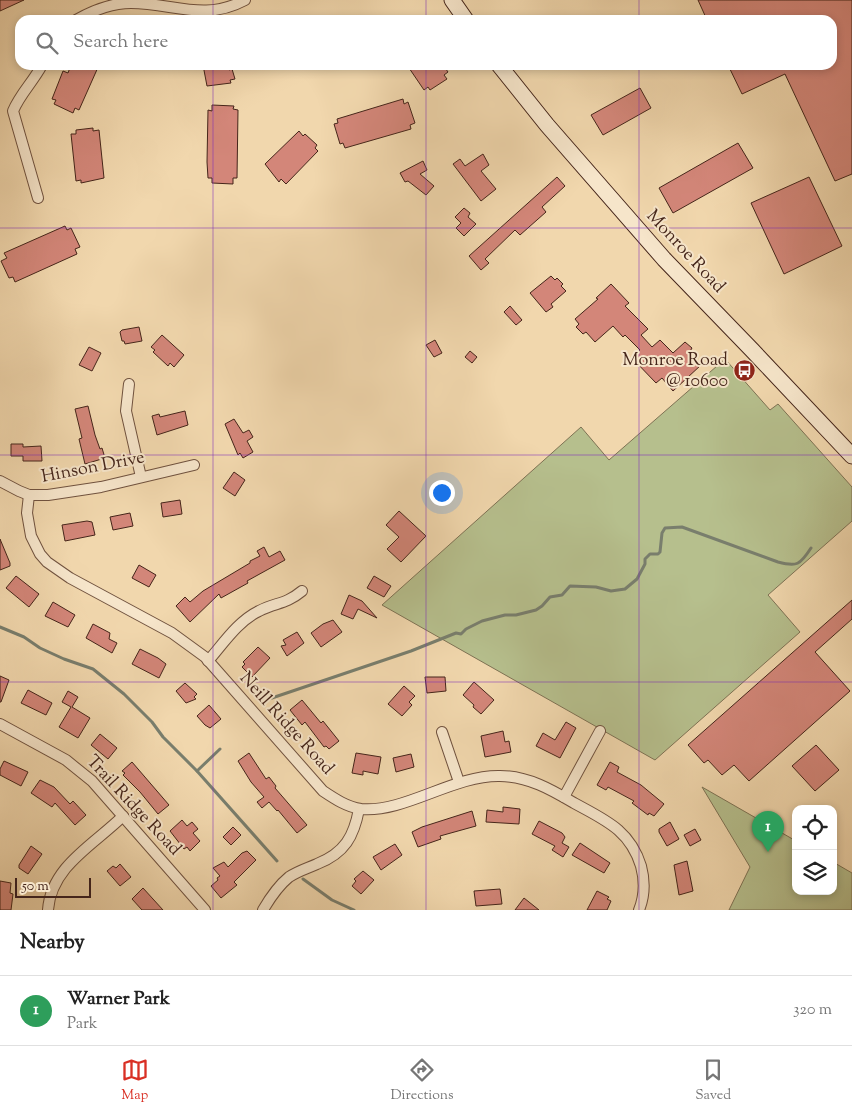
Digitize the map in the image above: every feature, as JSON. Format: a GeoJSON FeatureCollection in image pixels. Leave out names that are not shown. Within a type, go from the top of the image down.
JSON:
{"type":"FeatureCollection","features":[{"type":"Feature","properties":{"kind":"main road"},"geometry":{"type":"LineString","coordinates":[[452,0],[462,15]]}},
{"type":"Feature","properties":{"kind":"main road","name":"Monroe Road"},"geometry":{"type":"LineString","coordinates":[[503,70],[547,125],[649,242],[852,456]]}},
{"type":"Feature","properties":{"kind":"street"},"geometry":{"type":"LineString","coordinates":[[87,15],[103,8],[130,3],[203,12],[220,10],[245,0]]}},
{"type":"Feature","properties":{"kind":"street"},"geometry":{"type":"LineString","coordinates":[[38,198],[13,111],[17,100],[39,70]]}},
{"type":"Feature","properties":{"kind":"street"},"geometry":{"type":"LineString","coordinates":[[129,384],[126,411],[141,477]]}},
{"type":"Feature","properties":{"kind":"street","name":"Hinson Drive"},"geometry":{"type":"LineString","coordinates":[[0,481],[29,494],[64,493],[101,487],[194,465]]}},
{"type":"Feature","properties":{"kind":"street","name":"Neill Ridge Road"},"geometry":{"type":"LineString","coordinates":[[29,494],[27,513],[31,536],[40,554],[47,562],[70,578],[172,633],[208,661],[319,787],[344,804],[360,809],[371,809],[400,803],[459,782],[486,777],[513,777],[536,783],[620,830],[633,845],[644,881],[643,897],[639,910]]}},
{"type":"Feature","properties":{"kind":"street"},"geometry":{"type":"LineString","coordinates":[[208,661],[248,618],[259,611],[287,602],[302,592]]}},
{"type":"Feature","properties":{"kind":"street","name":"Trail Ridge Road"},"geometry":{"type":"LineString","coordinates":[[0,724],[66,760],[92,781],[205,910]]}},
{"type":"Feature","properties":{"kind":"street"},"geometry":{"type":"LineString","coordinates":[[564,797],[600,731]]}},
{"type":"Feature","properties":{"kind":"street"},"geometry":{"type":"LineString","coordinates":[[442,732],[459,782]]}},
{"type":"Feature","properties":{"kind":"street"},"geometry":{"type":"LineString","coordinates":[[263,910],[273,893],[288,878],[299,871],[326,860],[347,843],[356,827],[360,809]]}},
{"type":"Feature","properties":{"kind":"street"},"geometry":{"type":"LineString","coordinates":[[48,910],[51,894],[61,873],[123,816]]}},
{"type":"Feature","properties":{"kind":"green space"},"geometry":{"type":"Polygon","coordinates":[[[725,359],[770,410],[778,404],[852,487],[852,521],[768,595],[800,632],[655,760],[382,605],[581,427],[609,460],[725,359]]]}},
{"type":"Feature","properties":{"kind":"green space"},"geometry":{"type":"Polygon","coordinates":[[[702,787],[792,839],[792,895],[837,895],[837,864],[852,873],[852,910],[729,910],[750,867],[702,787]]]}},
{"type":"Feature","properties":{"kind":"building"},"geometry":{"type":"Polygon","coordinates":[[[0,0],[24,0],[0,11],[0,0]]]}},
{"type":"Feature","properties":{"kind":"building"},"geometry":{"type":"Polygon","coordinates":[[[698,0],[852,0],[852,174],[835,181],[785,74],[742,94],[730,70],[837,70],[837,15],[705,15],[698,0]]]}},
{"type":"Feature","properties":{"kind":"building"},"geometry":{"type":"Polygon","coordinates":[[[69,70],[97,70],[79,110],[75,108],[73,113],[54,104],[56,100],[52,99],[63,71],[68,73],[69,70]]]}},
{"type":"Feature","properties":{"kind":"building"},"geometry":{"type":"Polygon","coordinates":[[[204,70],[232,70],[235,79],[230,80],[231,83],[207,86],[204,70]]]}},
{"type":"Feature","properties":{"kind":"building"},"geometry":{"type":"Polygon","coordinates":[[[410,70],[447,70],[448,72],[444,75],[447,79],[430,90],[428,87],[424,90],[410,70]]]}},
{"type":"Feature","properties":{"kind":"building"},"geometry":{"type":"Polygon","coordinates":[[[640,88],[651,108],[603,135],[591,115],[640,88]]]}},
{"type":"Feature","properties":{"kind":"building"},"geometry":{"type":"Polygon","coordinates":[[[403,99],[404,104],[408,102],[415,123],[410,125],[411,129],[345,148],[343,143],[340,144],[334,124],[338,123],[337,119],[403,99]]]}},
{"type":"Feature","properties":{"kind":"building"},"geometry":{"type":"Polygon","coordinates":[[[212,105],[234,106],[233,109],[238,110],[237,178],[233,178],[233,184],[212,183],[212,178],[208,178],[208,110],[212,111],[212,105]]]}},
{"type":"Feature","properties":{"kind":"building"},"geometry":{"type":"Polygon","coordinates":[[[93,128],[93,131],[99,130],[104,178],[81,183],[81,180],[76,181],[71,134],[76,134],[76,130],[93,128]]]}},
{"type":"Feature","properties":{"kind":"building"},"geometry":{"type":"Polygon","coordinates":[[[299,131],[317,145],[315,148],[318,151],[286,184],[281,179],[279,182],[265,164],[299,131]]]}},
{"type":"Feature","properties":{"kind":"building"},"geometry":{"type":"Polygon","coordinates":[[[738,143],[753,168],[673,213],[659,188],[738,143]]]}},
{"type":"Feature","properties":{"kind":"building"},"geometry":{"type":"Polygon","coordinates":[[[483,154],[489,165],[481,171],[496,189],[481,201],[453,164],[460,159],[465,166],[483,154]]]}},
{"type":"Feature","properties":{"kind":"building"},"geometry":{"type":"Polygon","coordinates":[[[423,161],[427,170],[420,174],[434,186],[426,195],[408,181],[405,182],[400,173],[423,161]]]}},
{"type":"Feature","properties":{"kind":"building"},"geometry":{"type":"Polygon","coordinates":[[[557,177],[565,186],[542,207],[546,212],[520,235],[515,230],[485,259],[489,263],[481,270],[469,256],[557,177]]]}},
{"type":"Feature","properties":{"kind":"building"},"geometry":{"type":"Polygon","coordinates":[[[809,177],[842,246],[784,274],[751,203],[809,177]]]}},
{"type":"Feature","properties":{"kind":"building"},"geometry":{"type":"Polygon","coordinates":[[[464,208],[470,213],[468,217],[476,224],[464,236],[456,228],[461,223],[455,217],[464,208]]]}},
{"type":"Feature","properties":{"kind":"building"},"geometry":{"type":"Polygon","coordinates":[[[65,226],[67,230],[71,228],[80,247],[75,249],[77,254],[15,282],[13,277],[9,278],[1,261],[7,258],[4,253],[65,226]]]}},
{"type":"Feature","properties":{"kind":"building"},"geometry":{"type":"Polygon","coordinates":[[[551,276],[555,280],[557,278],[563,284],[561,286],[566,291],[551,304],[553,307],[546,312],[530,293],[551,276]]]}},
{"type":"Feature","properties":{"kind":"building"},"geometry":{"type":"Polygon","coordinates":[[[611,284],[629,303],[625,306],[648,329],[641,335],[652,347],[660,340],[673,353],[685,342],[692,348],[689,353],[701,365],[673,391],[662,378],[656,383],[632,358],[640,350],[625,335],[623,337],[613,326],[595,342],[586,332],[583,334],[576,327],[579,324],[575,319],[598,299],[596,298],[611,284]]]}},
{"type":"Feature","properties":{"kind":"building"},"geometry":{"type":"Polygon","coordinates":[[[510,306],[522,320],[516,325],[504,312],[510,306]]]}},
{"type":"Feature","properties":{"kind":"building"},"geometry":{"type":"Polygon","coordinates":[[[139,327],[142,341],[125,344],[122,341],[120,332],[122,330],[139,327]]]}},
{"type":"Feature","properties":{"kind":"building"},"geometry":{"type":"Polygon","coordinates":[[[162,335],[184,355],[174,367],[170,363],[168,366],[153,352],[155,350],[151,347],[162,335]]]}},
{"type":"Feature","properties":{"kind":"building"},"geometry":{"type":"Polygon","coordinates":[[[435,340],[442,353],[434,357],[426,345],[435,340]]]}},
{"type":"Feature","properties":{"kind":"building"},"geometry":{"type":"Polygon","coordinates":[[[89,347],[101,353],[92,371],[79,365],[89,347]]]}},
{"type":"Feature","properties":{"kind":"building"},"geometry":{"type":"Polygon","coordinates":[[[470,351],[477,357],[472,363],[465,357],[470,351]]]}},
{"type":"Feature","properties":{"kind":"building"},"geometry":{"type":"Polygon","coordinates":[[[88,406],[95,435],[105,458],[85,464],[79,439],[82,438],[75,409],[88,406]]]}},
{"type":"Feature","properties":{"kind":"building"},"geometry":{"type":"Polygon","coordinates":[[[185,411],[188,425],[157,435],[152,416],[159,414],[160,417],[185,411]]]}},
{"type":"Feature","properties":{"kind":"building"},"geometry":{"type":"Polygon","coordinates":[[[234,419],[243,433],[249,430],[253,437],[247,441],[253,452],[243,458],[240,453],[238,455],[225,424],[234,419]]]}},
{"type":"Feature","properties":{"kind":"building"},"geometry":{"type":"Polygon","coordinates":[[[11,444],[23,444],[23,447],[41,446],[42,461],[23,461],[23,456],[11,456],[11,444]]]}},
{"type":"Feature","properties":{"kind":"building"},"geometry":{"type":"Polygon","coordinates":[[[234,472],[245,480],[235,496],[223,488],[234,472]]]}},
{"type":"Feature","properties":{"kind":"building"},"geometry":{"type":"Polygon","coordinates":[[[180,500],[182,514],[163,517],[161,503],[180,500]]]}},
{"type":"Feature","properties":{"kind":"building"},"geometry":{"type":"Polygon","coordinates":[[[399,511],[426,536],[401,562],[387,549],[399,537],[386,525],[399,511]]]}},
{"type":"Feature","properties":{"kind":"building"},"geometry":{"type":"Polygon","coordinates":[[[130,513],[133,526],[113,530],[110,517],[130,513]]]}},
{"type":"Feature","properties":{"kind":"building"},"geometry":{"type":"Polygon","coordinates":[[[92,522],[95,535],[65,541],[62,525],[92,522]]]}},
{"type":"Feature","properties":{"kind":"building"},"geometry":{"type":"Polygon","coordinates":[[[0,539],[10,566],[0,570],[0,539]]]}},
{"type":"Feature","properties":{"kind":"building"},"geometry":{"type":"Polygon","coordinates":[[[264,547],[269,557],[280,551],[285,560],[221,598],[219,594],[190,622],[176,606],[185,597],[190,602],[203,591],[250,563],[250,561],[260,556],[257,551],[264,547]]]}},
{"type":"Feature","properties":{"kind":"building"},"geometry":{"type":"Polygon","coordinates":[[[139,565],[156,575],[149,587],[132,578],[139,565]]]}},
{"type":"Feature","properties":{"kind":"building"},"geometry":{"type":"Polygon","coordinates":[[[16,576],[39,594],[29,607],[6,588],[16,576]]]}},
{"type":"Feature","properties":{"kind":"building"},"geometry":{"type":"Polygon","coordinates":[[[374,576],[391,586],[384,597],[367,588],[374,576]]]}},
{"type":"Feature","properties":{"kind":"building"},"geometry":{"type":"Polygon","coordinates":[[[349,595],[362,601],[377,618],[358,609],[353,619],[341,614],[349,595]]]}},
{"type":"Feature","properties":{"kind":"building"},"geometry":{"type":"Polygon","coordinates":[[[852,600],[852,619],[815,652],[850,691],[749,781],[734,765],[722,775],[708,760],[704,763],[688,745],[852,600]]]}},
{"type":"Feature","properties":{"kind":"building"},"geometry":{"type":"Polygon","coordinates":[[[53,602],[75,615],[68,627],[45,616],[53,602]]]}},
{"type":"Feature","properties":{"kind":"building"},"geometry":{"type":"Polygon","coordinates":[[[333,620],[342,632],[321,647],[311,633],[323,624],[333,620]]]}},
{"type":"Feature","properties":{"kind":"building"},"geometry":{"type":"Polygon","coordinates":[[[93,624],[110,633],[109,639],[117,643],[112,653],[86,638],[93,624]]]}},
{"type":"Feature","properties":{"kind":"building"},"geometry":{"type":"Polygon","coordinates":[[[297,632],[304,643],[287,656],[281,646],[286,645],[283,640],[297,632]]]}},
{"type":"Feature","properties":{"kind":"building"},"geometry":{"type":"Polygon","coordinates":[[[258,647],[270,658],[252,677],[242,667],[245,664],[243,662],[258,647]]]}},
{"type":"Feature","properties":{"kind":"building"},"geometry":{"type":"Polygon","coordinates":[[[140,649],[166,664],[159,678],[132,664],[140,649]]]}},
{"type":"Feature","properties":{"kind":"building"},"geometry":{"type":"Polygon","coordinates":[[[0,676],[9,680],[1,702],[0,702],[0,676]]]}},
{"type":"Feature","properties":{"kind":"building"},"geometry":{"type":"Polygon","coordinates":[[[425,677],[445,677],[446,691],[427,693],[425,677]]]}},
{"type":"Feature","properties":{"kind":"building"},"geometry":{"type":"Polygon","coordinates":[[[474,682],[494,700],[481,714],[463,695],[474,682]]]}},
{"type":"Feature","properties":{"kind":"building"},"geometry":{"type":"Polygon","coordinates":[[[185,683],[197,694],[194,697],[196,699],[186,703],[176,691],[185,683]]]}},
{"type":"Feature","properties":{"kind":"building"},"geometry":{"type":"Polygon","coordinates":[[[404,686],[415,696],[409,702],[412,705],[402,716],[388,704],[404,686]]]}},
{"type":"Feature","properties":{"kind":"building"},"geometry":{"type":"Polygon","coordinates":[[[28,690],[52,703],[46,715],[21,703],[28,690]]]}},
{"type":"Feature","properties":{"kind":"building"},"geometry":{"type":"Polygon","coordinates":[[[68,691],[78,697],[72,707],[90,718],[78,738],[59,727],[71,707],[62,702],[68,691]]]}},
{"type":"Feature","properties":{"kind":"building"},"geometry":{"type":"Polygon","coordinates":[[[302,700],[321,723],[323,721],[339,741],[329,749],[326,746],[324,747],[305,722],[302,725],[290,710],[302,700]]]}},
{"type":"Feature","properties":{"kind":"building"},"geometry":{"type":"Polygon","coordinates":[[[209,705],[221,719],[210,728],[197,716],[209,705]]]}},
{"type":"Feature","properties":{"kind":"building"},"geometry":{"type":"Polygon","coordinates":[[[566,722],[576,728],[560,758],[536,746],[543,733],[555,740],[566,722]]]}},
{"type":"Feature","properties":{"kind":"building"},"geometry":{"type":"Polygon","coordinates":[[[503,731],[505,742],[509,741],[511,752],[485,757],[481,736],[503,731]]]}},
{"type":"Feature","properties":{"kind":"building"},"geometry":{"type":"Polygon","coordinates":[[[100,734],[117,748],[108,759],[91,745],[100,734]]]}},
{"type":"Feature","properties":{"kind":"building"},"geometry":{"type":"Polygon","coordinates":[[[816,745],[839,770],[815,791],[792,766],[816,745]]]}},
{"type":"Feature","properties":{"kind":"building"},"geometry":{"type":"Polygon","coordinates":[[[249,753],[266,779],[269,777],[276,786],[275,788],[307,825],[297,833],[269,802],[262,808],[257,802],[264,797],[251,782],[238,761],[249,753]]]}},
{"type":"Feature","properties":{"kind":"building"},"geometry":{"type":"Polygon","coordinates":[[[356,753],[381,757],[378,774],[363,771],[363,775],[352,773],[356,753]]]}},
{"type":"Feature","properties":{"kind":"building"},"geometry":{"type":"Polygon","coordinates":[[[411,754],[414,767],[396,772],[393,758],[411,754]]]}},
{"type":"Feature","properties":{"kind":"building"},"geometry":{"type":"Polygon","coordinates":[[[4,761],[28,772],[21,786],[0,775],[0,769],[4,761]]]}},
{"type":"Feature","properties":{"kind":"building"},"geometry":{"type":"Polygon","coordinates":[[[132,762],[169,805],[158,814],[123,775],[125,773],[122,771],[132,762]]]}},
{"type":"Feature","properties":{"kind":"building"},"geometry":{"type":"Polygon","coordinates":[[[610,762],[619,767],[617,772],[641,785],[664,804],[654,816],[649,813],[648,815],[632,803],[634,801],[608,787],[606,790],[597,785],[610,762]]]}},
{"type":"Feature","properties":{"kind":"building"},"geometry":{"type":"Polygon","coordinates":[[[40,780],[54,787],[70,804],[73,801],[86,815],[75,825],[55,803],[52,807],[31,793],[40,780]]]}},
{"type":"Feature","properties":{"kind":"building"},"geometry":{"type":"Polygon","coordinates":[[[503,807],[520,809],[519,824],[486,822],[487,810],[503,812],[503,807]]]}},
{"type":"Feature","properties":{"kind":"building"},"geometry":{"type":"Polygon","coordinates":[[[472,811],[476,826],[440,836],[441,839],[418,847],[412,832],[472,811]]]}},
{"type":"Feature","properties":{"kind":"building"},"geometry":{"type":"Polygon","coordinates":[[[182,820],[187,826],[192,822],[198,829],[193,833],[200,841],[190,851],[187,847],[184,849],[170,831],[182,820]]]}},
{"type":"Feature","properties":{"kind":"building"},"geometry":{"type":"Polygon","coordinates":[[[539,821],[562,833],[565,837],[562,843],[569,847],[563,857],[552,850],[555,846],[532,834],[539,821]]]}},
{"type":"Feature","properties":{"kind":"building"},"geometry":{"type":"Polygon","coordinates":[[[670,822],[679,839],[667,846],[659,829],[670,822]]]}},
{"type":"Feature","properties":{"kind":"building"},"geometry":{"type":"Polygon","coordinates":[[[233,827],[241,835],[231,845],[223,837],[233,827]]]}},
{"type":"Feature","properties":{"kind":"building"},"geometry":{"type":"Polygon","coordinates":[[[695,829],[701,840],[690,846],[684,835],[695,829]]]}},
{"type":"Feature","properties":{"kind":"building"},"geometry":{"type":"Polygon","coordinates":[[[580,843],[610,863],[604,873],[572,855],[580,843]]]}},
{"type":"Feature","properties":{"kind":"building"},"geometry":{"type":"Polygon","coordinates":[[[395,844],[402,855],[381,870],[373,857],[395,844]]]}},
{"type":"Feature","properties":{"kind":"building"},"geometry":{"type":"Polygon","coordinates":[[[31,846],[42,854],[28,874],[19,868],[19,865],[31,846]]]}},
{"type":"Feature","properties":{"kind":"building"},"geometry":{"type":"Polygon","coordinates":[[[247,851],[256,860],[234,882],[237,885],[221,898],[211,886],[220,876],[213,868],[224,862],[228,867],[242,853],[247,851]]]}},
{"type":"Feature","properties":{"kind":"building"},"geometry":{"type":"Polygon","coordinates":[[[687,861],[693,891],[679,895],[674,865],[687,861]]]}},
{"type":"Feature","properties":{"kind":"building"},"geometry":{"type":"Polygon","coordinates":[[[120,864],[131,877],[120,886],[107,871],[113,866],[116,868],[120,864]]]}},
{"type":"Feature","properties":{"kind":"building"},"geometry":{"type":"Polygon","coordinates":[[[363,871],[374,880],[361,894],[352,886],[356,881],[354,879],[363,871]]]}},
{"type":"Feature","properties":{"kind":"building"},"geometry":{"type":"Polygon","coordinates":[[[0,881],[11,883],[10,893],[13,894],[11,910],[0,910],[0,881]]]}},
{"type":"Feature","properties":{"kind":"building"},"geometry":{"type":"Polygon","coordinates":[[[143,888],[163,910],[142,910],[132,899],[143,888]]]}},
{"type":"Feature","properties":{"kind":"building"},"geometry":{"type":"Polygon","coordinates":[[[500,889],[502,904],[476,906],[474,891],[500,889]]]}},
{"type":"Feature","properties":{"kind":"building"},"geometry":{"type":"Polygon","coordinates":[[[597,891],[609,897],[607,899],[611,901],[607,910],[587,910],[597,891]]]}},
{"type":"Feature","properties":{"kind":"building"},"geometry":{"type":"Polygon","coordinates":[[[524,898],[539,910],[515,910],[524,898]]]}},
{"type":"Feature","properties":{"kind":"waterway"},"geometry":{"type":"LineString","coordinates":[[263,701],[411,651],[456,633],[461,634],[466,629],[482,621],[536,610],[550,597],[562,595],[570,586],[596,587],[611,591],[625,589],[637,579],[645,564],[645,559],[650,554],[658,554],[660,552],[662,533],[665,528],[682,527],[778,562],[790,564],[801,561],[811,548]]}},
{"type":"Feature","properties":{"kind":"waterway"},"geometry":{"type":"LineString","coordinates":[[0,627],[24,637],[40,648],[64,659],[93,669],[124,694],[197,771],[277,861]]}},
{"type":"Feature","properties":{"kind":"waterway"},"geometry":{"type":"LineString","coordinates":[[197,771],[220,749]]}},
{"type":"Feature","properties":{"kind":"waterway"},"geometry":{"type":"LineString","coordinates":[[303,879],[332,900],[354,910]]}},
{"type":"Feature","properties":{"kind":"place","name":"Monroe Road @ 10600"},"geometry":{"type":"Point","coordinates":[744,371]}},
{"type":"Feature","properties":{"kind":"place","name":"Warner Park"},"geometry":{"type":"Point","coordinates":[768,852]}}]}
